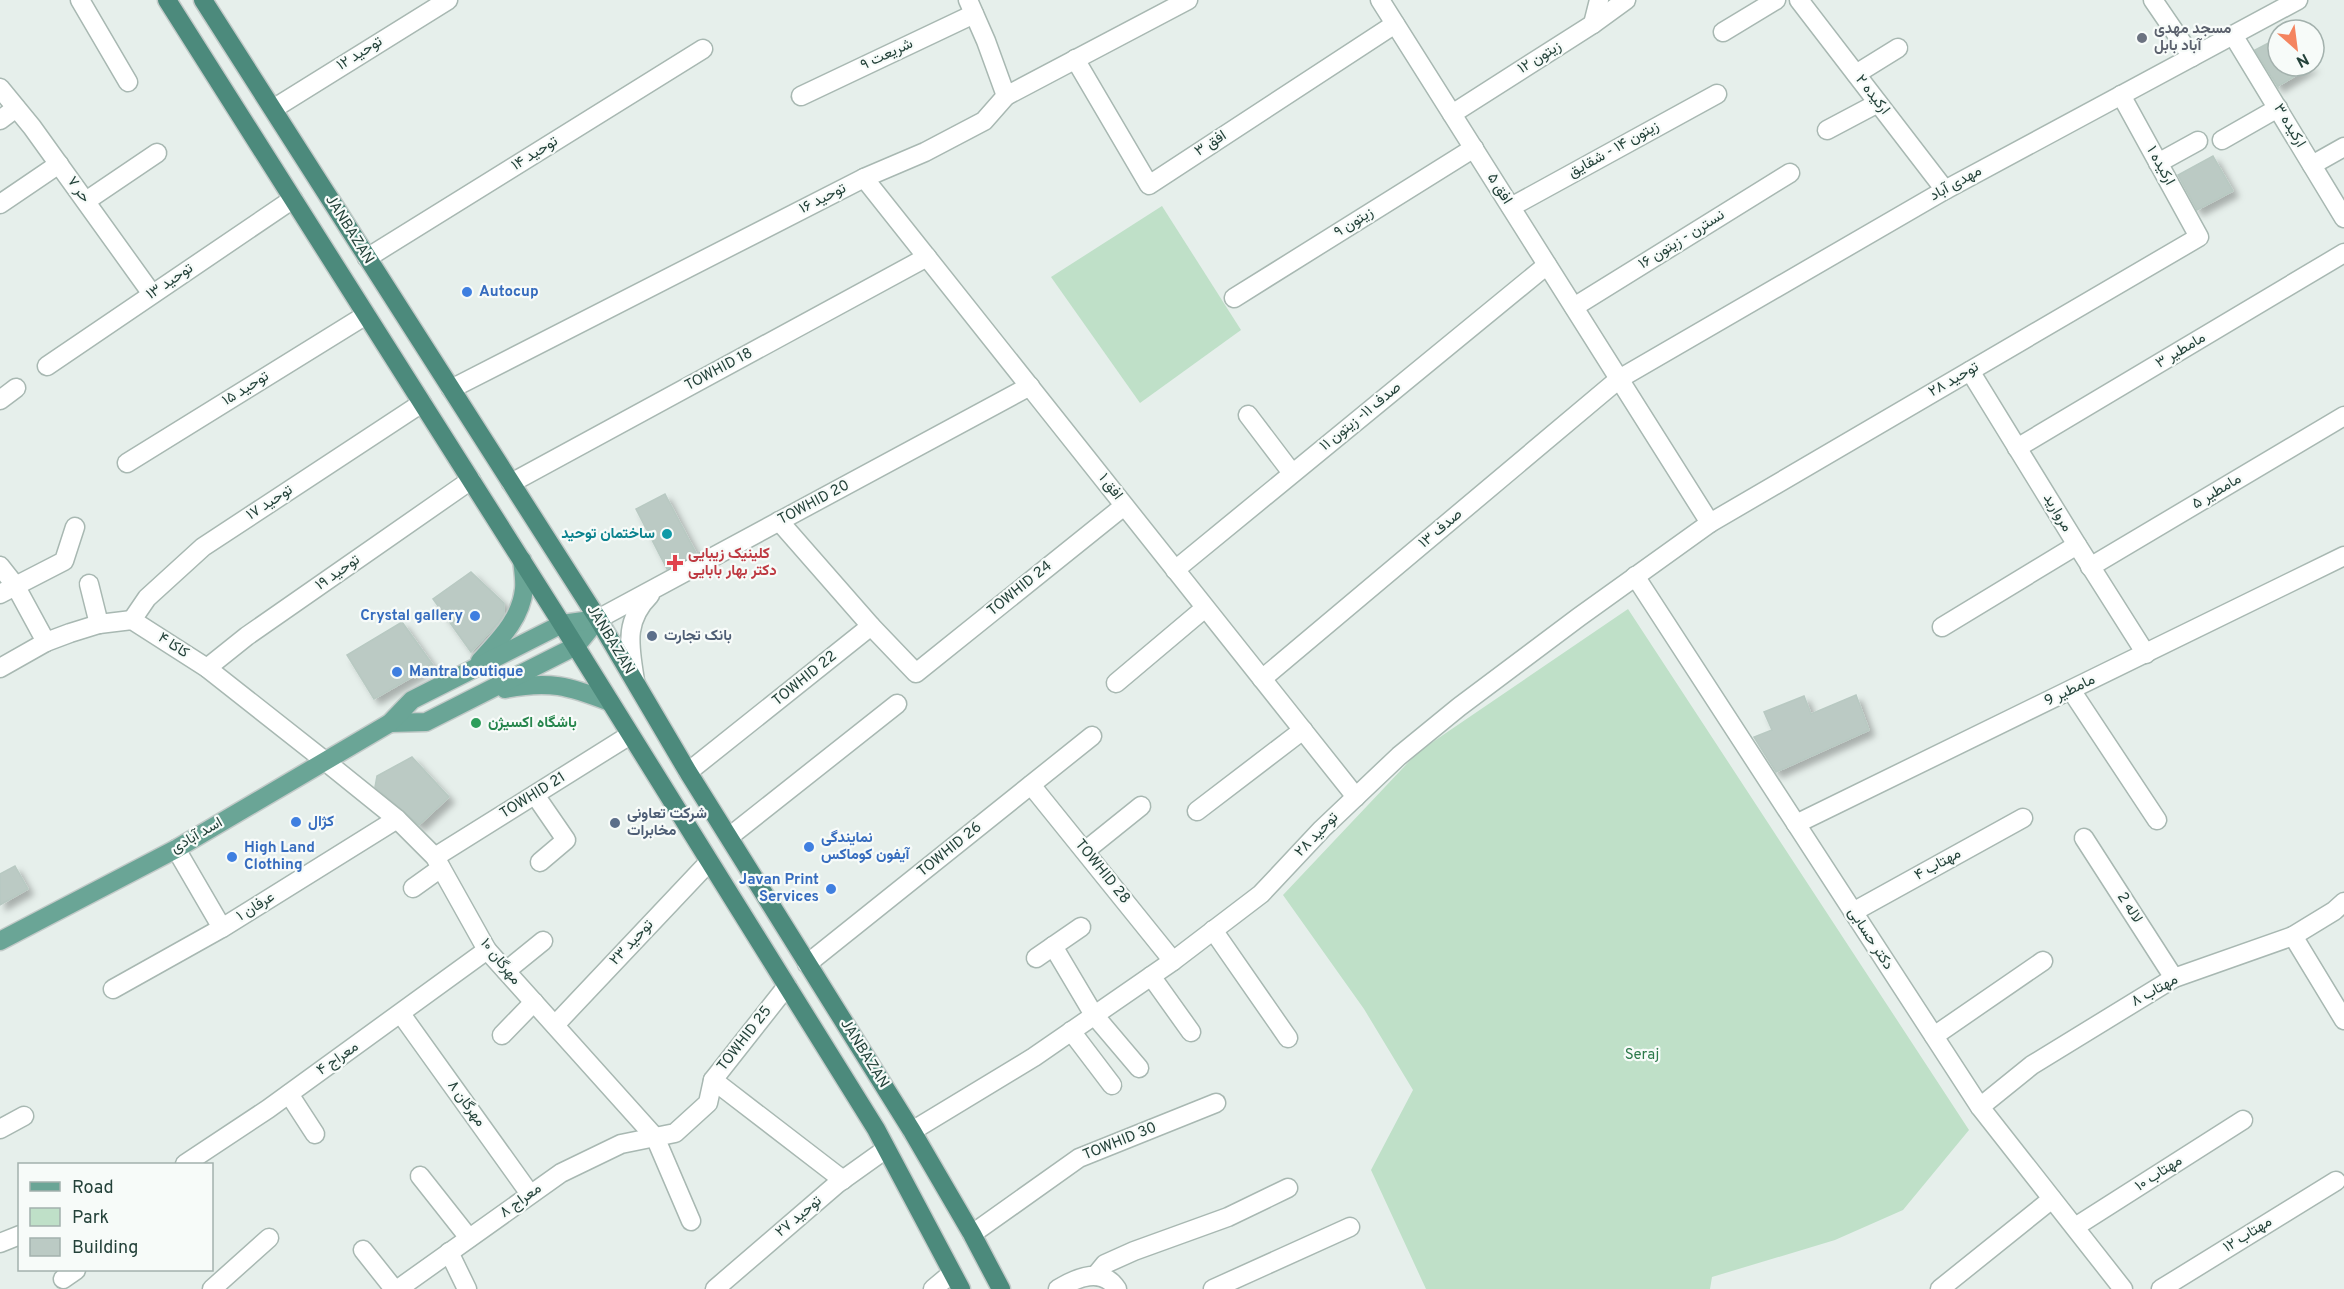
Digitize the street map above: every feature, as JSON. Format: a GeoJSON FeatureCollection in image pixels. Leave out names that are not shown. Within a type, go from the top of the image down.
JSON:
{"type":"FeatureCollection","features":[{"type":"Feature","properties":{"kind":"highway","name":"JANBAZAN"},"geometry":{"type":"LineString","coordinates":[[167,0],[522,560],[787,986],[886,1149],[957,1281]]}},
{"type":"Feature","properties":{"kind":"highway","name":"JANBAZAN"},"geometry":{"type":"LineString","coordinates":[[203,0],[598,619],[688,772],[912,1131],[1001,1289]]}},
{"type":"Feature","properties":{"kind":"main road"},"geometry":{"type":"LineString","coordinates":[[471,670],[504,634],[519,610],[525,588],[522,560]]}},
{"type":"Feature","properties":{"kind":"main road"},"geometry":{"type":"LineString","coordinates":[[576,646],[598,619]]}},
{"type":"Feature","properties":{"kind":"main road","name":"اسد آبادی"},"geometry":{"type":"LineString","coordinates":[[0,941],[176,849],[390,723],[411,700],[562,624],[598,619]]}},
{"type":"Feature","properties":{"kind":"main road","name":"اسد آبادی"},"geometry":{"type":"LineString","coordinates":[[390,723],[426,722],[576,646]]}},
{"type":"Feature","properties":{"kind":"main road"},"geometry":{"type":"LineString","coordinates":[[483,693],[530,684],[550,684],[574,688],[610,702]]}},
{"type":"Feature","properties":{"kind":"street"},"geometry":{"type":"LineString","coordinates":[[80,0],[128,82]]}},
{"type":"Feature","properties":{"kind":"street","name":"توحید ۱۲"},"geometry":{"type":"LineString","coordinates":[[273,109],[448,0]]}},
{"type":"Feature","properties":{"kind":"street","name":"توحید ۱۶"},"geometry":{"type":"LineString","coordinates":[[451,389],[864,178],[925,152],[984,121],[1006,96],[1188,0]]}},
{"type":"Feature","properties":{"kind":"street","name":"افق ۵"},"geometry":{"type":"LineString","coordinates":[[1380,0],[1619,379]]}},
{"type":"Feature","properties":{"kind":"street"},"geometry":{"type":"LineString","coordinates":[[1593,24],[1599,0]]}},
{"type":"Feature","properties":{"kind":"street","name":"زیتون ۱۲"},"geometry":{"type":"LineString","coordinates":[[1452,114],[1593,24],[1626,0]]}},
{"type":"Feature","properties":{"kind":"street"},"geometry":{"type":"LineString","coordinates":[[1723,32],[1776,0]]}},
{"type":"Feature","properties":{"kind":"street","name":"ارکیده ۲"},"geometry":{"type":"LineString","coordinates":[[1799,0],[1945,190]]}},
{"type":"Feature","properties":{"kind":"street"},"geometry":{"type":"LineString","coordinates":[[2153,0],[2192,57]]}},
{"type":"Feature","properties":{"kind":"street","name":"مهدی آباد"},"geometry":{"type":"LineString","coordinates":[[1619,379],[1945,190],[2233,35],[2271,6],[2298,0]]}},
{"type":"Feature","properties":{"kind":"street"},"geometry":{"type":"LineString","coordinates":[[971,7],[1006,96]]}},
{"type":"Feature","properties":{"kind":"street","name":"شریعت ۹"},"geometry":{"type":"LineString","coordinates":[[801,96],[971,7]]}},
{"type":"Feature","properties":{"kind":"street","name":"افق ۳"},"geometry":{"type":"LineString","coordinates":[[1075,59],[1149,185],[1395,24]]}},
{"type":"Feature","properties":{"kind":"street","name":"ارکیده ۳"},"geometry":{"type":"LineString","coordinates":[[2233,35],[2344,218]]}},
{"type":"Feature","properties":{"kind":"street"},"geometry":{"type":"LineString","coordinates":[[1856,74],[1898,48]]}},
{"type":"Feature","properties":{"kind":"street","name":"توحید ۱۴"},"geometry":{"type":"LineString","coordinates":[[368,258],[703,49]]}},
{"type":"Feature","properties":{"kind":"street","name":"حر ۷"},"geometry":{"type":"LineString","coordinates":[[0,88],[59,164],[152,294]]}},
{"type":"Feature","properties":{"kind":"street","name":"زیتون ۱۴ - شقایق"},"geometry":{"type":"LineString","coordinates":[[1510,207],[1717,94]]}},
{"type":"Feature","properties":{"kind":"street","name":"ارکیده ۱"},"geometry":{"type":"LineString","coordinates":[[2121,95],[2199,237]]}},
{"type":"Feature","properties":{"kind":"street"},"geometry":{"type":"LineString","coordinates":[[1827,130],[1878,103]]}},
{"type":"Feature","properties":{"kind":"street"},"geometry":{"type":"LineString","coordinates":[[0,120],[16,108]]}},
{"type":"Feature","properties":{"kind":"street"},"geometry":{"type":"LineString","coordinates":[[2222,140],[2278,108]]}},
{"type":"Feature","properties":{"kind":"street"},"geometry":{"type":"LineString","coordinates":[[2158,164],[2198,141]]}},
{"type":"Feature","properties":{"kind":"street"},"geometry":{"type":"LineString","coordinates":[[2312,165],[2344,147]]}},
{"type":"Feature","properties":{"kind":"street","name":"زیتون ۹"},"geometry":{"type":"LineString","coordinates":[[1234,298],[1473,148]]}},
{"type":"Feature","properties":{"kind":"street"},"geometry":{"type":"LineString","coordinates":[[86,201],[157,153]]}},
{"type":"Feature","properties":{"kind":"street"},"geometry":{"type":"LineString","coordinates":[[0,204],[59,164]]}},
{"type":"Feature","properties":{"kind":"street","name":"نسترن - زیتون ۱۶"},"geometry":{"type":"LineString","coordinates":[[1574,307],[1790,173]]}},
{"type":"Feature","properties":{"kind":"street","name":"افق ۱"},"geometry":{"type":"LineString","coordinates":[[864,178],[1356,797]]}},
{"type":"Feature","properties":{"kind":"street","name":"توحید ۱۳"},"geometry":{"type":"LineString","coordinates":[[47,366],[293,199]]}},
{"type":"Feature","properties":{"kind":"street","name":"توحید ۲۸"},"geometry":{"type":"LineString","coordinates":[[912,1131],[1034,1057],[1173,961],[1261,894],[1398,756],[1459,707],[1710,523],[1970,370],[2009,339],[2199,237]]}},
{"type":"Feature","properties":{"kind":"street","name":"مامطیر ۳"},"geometry":{"type":"LineString","coordinates":[[2017,448],[2344,253]]}},
{"type":"Feature","properties":{"kind":"street","name":"TOWHID 18"},"geometry":{"type":"LineString","coordinates":[[511,483],[927,257]]}},
{"type":"Feature","properties":{"kind":"street","name":"صدف ۱۱- زیتون ۱۱"},"geometry":{"type":"LineString","coordinates":[[1175,570],[1547,265]]}},
{"type":"Feature","properties":{"kind":"street","name":"توحید ۱۵"},"geometry":{"type":"LineString","coordinates":[[127,464],[366,315]]}},
{"type":"Feature","properties":{"kind":"street","name":"مروارید"},"geometry":{"type":"LineString","coordinates":[[1970,370],[2146,654]]}},
{"type":"Feature","properties":{"kind":"street"},"geometry":{"type":"LineString","coordinates":[[1619,379],[1710,523]]}},
{"type":"Feature","properties":{"kind":"street","name":"صدف ۱۳"},"geometry":{"type":"LineString","coordinates":[[1262,679],[1619,379]]}},
{"type":"Feature","properties":{"kind":"street","name":"TOWHID 20"},"geometry":{"type":"LineString","coordinates":[[598,619],[1030,386]]}},
{"type":"Feature","properties":{"kind":"street"},"geometry":{"type":"LineString","coordinates":[[0,400],[16,388]]}},
{"type":"Feature","properties":{"kind":"street","name":"توحید ۱۷"},"geometry":{"type":"LineString","coordinates":[[132,620],[147,598],[203,547],[422,403]]}},
{"type":"Feature","properties":{"kind":"street"},"geometry":{"type":"LineString","coordinates":[[1248,415],[1292,473]]}},
{"type":"Feature","properties":{"kind":"street","name":"مامطیر ۵"},"geometry":{"type":"LineString","coordinates":[[2090,567],[2344,416]]}},
{"type":"Feature","properties":{"kind":"street","name":"توحید ۱۹"},"geometry":{"type":"LineString","coordinates":[[207,668],[247,636],[471,480]]}},
{"type":"Feature","properties":{"kind":"street","name":"TOWHID 24"},"geometry":{"type":"LineString","coordinates":[[871,626],[916,673],[1124,506]]}},
{"type":"Feature","properties":{"kind":"street"},"geometry":{"type":"LineString","coordinates":[[779,521],[871,626]]}},
{"type":"Feature","properties":{"kind":"street"},"geometry":{"type":"LineString","coordinates":[[8,589],[64,561],[75,527]]}},
{"type":"Feature","properties":{"kind":"street"},"geometry":{"type":"LineString","coordinates":[[1942,627],[2077,545]]}},
{"type":"Feature","properties":{"kind":"street","name":"مامطیر 9"},"geometry":{"type":"LineString","coordinates":[[1796,824],[2344,556]]}},
{"type":"Feature","properties":{"kind":"street"},"geometry":{"type":"LineString","coordinates":[[0,566],[8,589],[46,642]]}},
{"type":"Feature","properties":{"kind":"street","name":"دکتر حسابی"},"geometry":{"type":"LineString","coordinates":[[1635,576],[1980,1107],[2121,1288]]}},
{"type":"Feature","properties":{"kind":"street"},"geometry":{"type":"LineString","coordinates":[[89,584],[99,624]]}},
{"type":"Feature","properties":{"kind":"street"},"geometry":{"type":"LineString","coordinates":[[636,683],[629,636],[636,612],[659,586]]}},
{"type":"Feature","properties":{"kind":"street"},"geometry":{"type":"LineString","coordinates":[[1116,684],[1205,608]]}},
{"type":"Feature","properties":{"kind":"street"},"geometry":{"type":"LineString","coordinates":[[0,668],[46,642],[99,624],[132,620]]}},
{"type":"Feature","properties":{"kind":"street","name":"کاکا ۴"},"geometry":{"type":"LineString","coordinates":[[132,620],[207,668],[325,761]]}},
{"type":"Feature","properties":{"kind":"street","name":"TOWHID 22"},"geometry":{"type":"LineString","coordinates":[[688,772],[871,626]]}},
{"type":"Feature","properties":{"kind":"street"},"geometry":{"type":"LineString","coordinates":[[2071,690],[2157,820]]}},
{"type":"Feature","properties":{"kind":"street"},"geometry":{"type":"LineString","coordinates":[[729,837],[897,704]]}},
{"type":"Feature","properties":{"kind":"street"},"geometry":{"type":"LineString","coordinates":[[1197,811],[1303,730]]}},
{"type":"Feature","properties":{"kind":"street","name":"TOWHID 21"},"geometry":{"type":"LineString","coordinates":[[413,888],[438,862],[535,795],[630,735]]}},
{"type":"Feature","properties":{"kind":"street","name":"TOWHID 26"},"geometry":{"type":"LineString","coordinates":[[807,964],[1092,736]]}},
{"type":"Feature","properties":{"kind":"street","name":"مهرگان ۱۰"},"geometry":{"type":"LineString","coordinates":[[325,761],[397,819],[438,862],[487,950],[656,1137],[691,1221]]}},
{"type":"Feature","properties":{"kind":"street","name":"TOWHID 28"},"geometry":{"type":"LineString","coordinates":[[1031,785],[1173,961]]}},
{"type":"Feature","properties":{"kind":"street"},"geometry":{"type":"LineString","coordinates":[[535,795],[566,840],[540,862]]}},
{"type":"Feature","properties":{"kind":"street"},"geometry":{"type":"LineString","coordinates":[[1085,851],[1141,806]]}},
{"type":"Feature","properties":{"kind":"street","name":"مهتاب ۴"},"geometry":{"type":"LineString","coordinates":[[1853,912],[2024,818]]}},
{"type":"Feature","properties":{"kind":"street","name":"عرفان ۱"},"geometry":{"type":"LineString","coordinates":[[113,989],[222,928],[397,819]]}},
{"type":"Feature","properties":{"kind":"street","name":"لاله 2"},"geometry":{"type":"LineString","coordinates":[[2084,838],[2174,978]]}},
{"type":"Feature","properties":{"kind":"street"},"geometry":{"type":"LineString","coordinates":[[176,849],[222,928]]}},
{"type":"Feature","properties":{"kind":"street","name":"توحید ۲۳"},"geometry":{"type":"LineString","coordinates":[[555,1025],[710,862]]}},
{"type":"Feature","properties":{"kind":"street","name":"مهتاب ۸"},"geometry":{"type":"LineString","coordinates":[[1980,1107],[2032,1065],[2174,978],[2293,936],[2334,911],[2344,902]]}},
{"type":"Feature","properties":{"kind":"street"},"geometry":{"type":"LineString","coordinates":[[1036,958],[1081,927]]}},
{"type":"Feature","properties":{"kind":"street"},"geometry":{"type":"LineString","coordinates":[[1213,930],[1288,1038]]}},
{"type":"Feature","properties":{"kind":"street"},"geometry":{"type":"LineString","coordinates":[[2293,936],[2344,1020]]}},
{"type":"Feature","properties":{"kind":"street"},"geometry":{"type":"LineString","coordinates":[[506,971],[543,941]]}},
{"type":"Feature","properties":{"kind":"street"},"geometry":{"type":"LineString","coordinates":[[1053,946],[1094,1016],[1139,1068]]}},
{"type":"Feature","properties":{"kind":"street","name":"معراج ۴"},"geometry":{"type":"LineString","coordinates":[[186,1163],[289,1094],[487,950]]}},
{"type":"Feature","properties":{"kind":"street"},"geometry":{"type":"LineString","coordinates":[[1934,1036],[2043,962]]}},
{"type":"Feature","properties":{"kind":"street"},"geometry":{"type":"LineString","coordinates":[[1151,976],[1191,1032]]}},
{"type":"Feature","properties":{"kind":"street","name":"TOWHID 25"},"geometry":{"type":"LineString","coordinates":[[656,1137],[675,1133],[708,1103],[713,1080],[787,986]]}},
{"type":"Feature","properties":{"kind":"street"},"geometry":{"type":"LineString","coordinates":[[502,1035],[534,1002]]}},
{"type":"Feature","properties":{"kind":"street","name":"مهرگان ۸"},"geometry":{"type":"LineString","coordinates":[[401,1014],[530,1194]]}},
{"type":"Feature","properties":{"kind":"street"},"geometry":{"type":"LineString","coordinates":[[1071,1031],[1113,1085]]}},
{"type":"Feature","properties":{"kind":"street"},"geometry":{"type":"LineString","coordinates":[[713,1080],[843,1180]]}},
{"type":"Feature","properties":{"kind":"street"},"geometry":{"type":"LineString","coordinates":[[289,1094],[315,1134]]}},
{"type":"Feature","properties":{"kind":"street","name":"TOWHID 30"},"geometry":{"type":"LineString","coordinates":[[972,1234],[1079,1158],[1216,1103]]}},
{"type":"Feature","properties":{"kind":"street"},"geometry":{"type":"LineString","coordinates":[[0,1129],[24,1116]]}},
{"type":"Feature","properties":{"kind":"street","name":"مهتاب ۱۰"},"geometry":{"type":"LineString","coordinates":[[2075,1227],[2243,1120]]}},
{"type":"Feature","properties":{"kind":"street","name":"معراج ۸"},"geometry":{"type":"LineString","coordinates":[[396,1289],[561,1173],[621,1144],[656,1137]]}},
{"type":"Feature","properties":{"kind":"street","name":"توحید ۲۷"},"geometry":{"type":"LineString","coordinates":[[715,1289],[843,1180],[886,1149]]}},
{"type":"Feature","properties":{"kind":"street"},"geometry":{"type":"LineString","coordinates":[[420,1176],[469,1238]]}},
{"type":"Feature","properties":{"kind":"street","name":"مهتاب ۱۲"},"geometry":{"type":"LineString","coordinates":[[2161,1289],[2336,1181]]}},
{"type":"Feature","properties":{"kind":"street"},"geometry":{"type":"LineString","coordinates":[[1096,1275],[1105,1264],[1228,1216],[1288,1188]]}},
{"type":"Feature","properties":{"kind":"street"},"geometry":{"type":"LineString","coordinates":[[1940,1289],[2052,1198]]}},
{"type":"Feature","properties":{"kind":"street"},"geometry":{"type":"LineString","coordinates":[[1213,1289],[1350,1227]]}},
{"type":"Feature","properties":{"kind":"street"},"geometry":{"type":"LineString","coordinates":[[0,1243],[18,1236]]}},
{"type":"Feature","properties":{"kind":"street"},"geometry":{"type":"LineString","coordinates":[[212,1289],[269,1238]]}},
{"type":"Feature","properties":{"kind":"street"},"geometry":{"type":"LineString","coordinates":[[363,1250],[396,1289]]}},
{"type":"Feature","properties":{"kind":"street"},"geometry":{"type":"LineString","coordinates":[[449,1252],[467,1289]]}},
{"type":"Feature","properties":{"kind":"street"},"geometry":{"type":"LineString","coordinates":[[1058,1289],[1076,1278],[1096,1275],[1113,1284],[1117,1289]]}},
{"type":"Feature","properties":{"kind":"street"},"geometry":{"type":"LineString","coordinates":[[933,1289],[957,1281]]}},
{"type":"Feature","properties":{"kind":"green space"},"geometry":{"type":"Polygon","coordinates":[[[1162,206],[1241,330],[1140,403],[1051,277],[1162,206]]]}},
{"type":"Feature","properties":{"kind":"green space","name":"Seraj"},"geometry":{"type":"Polygon","coordinates":[[[1628,609],[1969,1130],[1903,1210],[1835,1240],[1712,1277],[1710,1289],[1426,1289],[1371,1170],[1413,1090],[1364,1009],[1283,895],[1418,752],[1628,609]]]}},
{"type":"Feature","properties":{"kind":"building"},"geometry":{"type":"Polygon","coordinates":[[[2266,44],[2266,68],[2255,50],[2266,44]]]}},
{"type":"Feature","properties":{"kind":"building"},"geometry":{"type":"Polygon","coordinates":[[[2272,78],[2292,78],[2278,86],[2272,78]]]}},
{"type":"Feature","properties":{"kind":"building"},"geometry":{"type":"Polygon","coordinates":[[[2213,156],[2233,191],[2197,210],[2178,175],[2213,156]]]}},
{"type":"Feature","properties":{"kind":"building","name":"ساختمان توحید"},"geometry":{"type":"Polygon","coordinates":[[[665,494],[696,553],[667,569],[636,509],[665,494]]]}},
{"type":"Feature","properties":{"kind":"building","name":"Crystal gallery"},"geometry":{"type":"Polygon","coordinates":[[[471,572],[504,603],[504,614],[471,652],[433,599],[471,572]]]}},
{"type":"Feature","properties":{"kind":"building"},"geometry":{"type":"Polygon","coordinates":[[[402,622],[433,665],[374,699],[347,655],[402,622]]]}},
{"type":"Feature","properties":{"kind":"building"},"geometry":{"type":"Polygon","coordinates":[[[1856,695],[1869,730],[1776,772],[1754,737],[1772,730],[1764,712],[1804,696],[1811,714],[1856,695]]]}},
{"type":"Feature","properties":{"kind":"building"},"geometry":{"type":"Polygon","coordinates":[[[412,757],[449,797],[419,825],[375,787],[377,776],[412,757]]]}},
{"type":"Feature","properties":{"kind":"building"},"geometry":{"type":"Polygon","coordinates":[[[15,866],[28,889],[0,905],[0,874],[15,866]]]}},
{"type":"Feature","properties":{"kind":"place","name":"مسجد مهدی آباد بابل"},"geometry":{"type":"Point","coordinates":[2142,38]}},
{"type":"Feature","properties":{"kind":"place","name":"Autocup"},"geometry":{"type":"Point","coordinates":[467,292]}},
{"type":"Feature","properties":{"kind":"place","name":"ساختمان توحید"},"geometry":{"type":"Point","coordinates":[667,534]}},
{"type":"Feature","properties":{"kind":"place","name":"کلینیک زیبایی دکتر بهار بابایی"},"geometry":{"type":"Point","coordinates":[675,563]}},
{"type":"Feature","properties":{"kind":"place","name":"Crystal gallery"},"geometry":{"type":"Point","coordinates":[475,616]}},
{"type":"Feature","properties":{"kind":"place","name":"بانک تجارت"},"geometry":{"type":"Point","coordinates":[652,636]}},
{"type":"Feature","properties":{"kind":"place","name":"Mantra boutique"},"geometry":{"type":"Point","coordinates":[397,672]}},
{"type":"Feature","properties":{"kind":"place","name":"باشگاه اکسیژن"},"geometry":{"type":"Point","coordinates":[476,723]}},
{"type":"Feature","properties":{"kind":"place","name":"کژال"},"geometry":{"type":"Point","coordinates":[296,822]}},
{"type":"Feature","properties":{"kind":"place","name":"شرکت تعاونی مخابرات"},"geometry":{"type":"Point","coordinates":[615,823]}},
{"type":"Feature","properties":{"kind":"place","name":"نمایندگی آیفون کوماکس"},"geometry":{"type":"Point","coordinates":[809,847]}},
{"type":"Feature","properties":{"kind":"place","name":"High Land Clothing"},"geometry":{"type":"Point","coordinates":[232,857]}},
{"type":"Feature","properties":{"kind":"place","name":"Javan Print Services"},"geometry":{"type":"Point","coordinates":[831,889]}}]}
